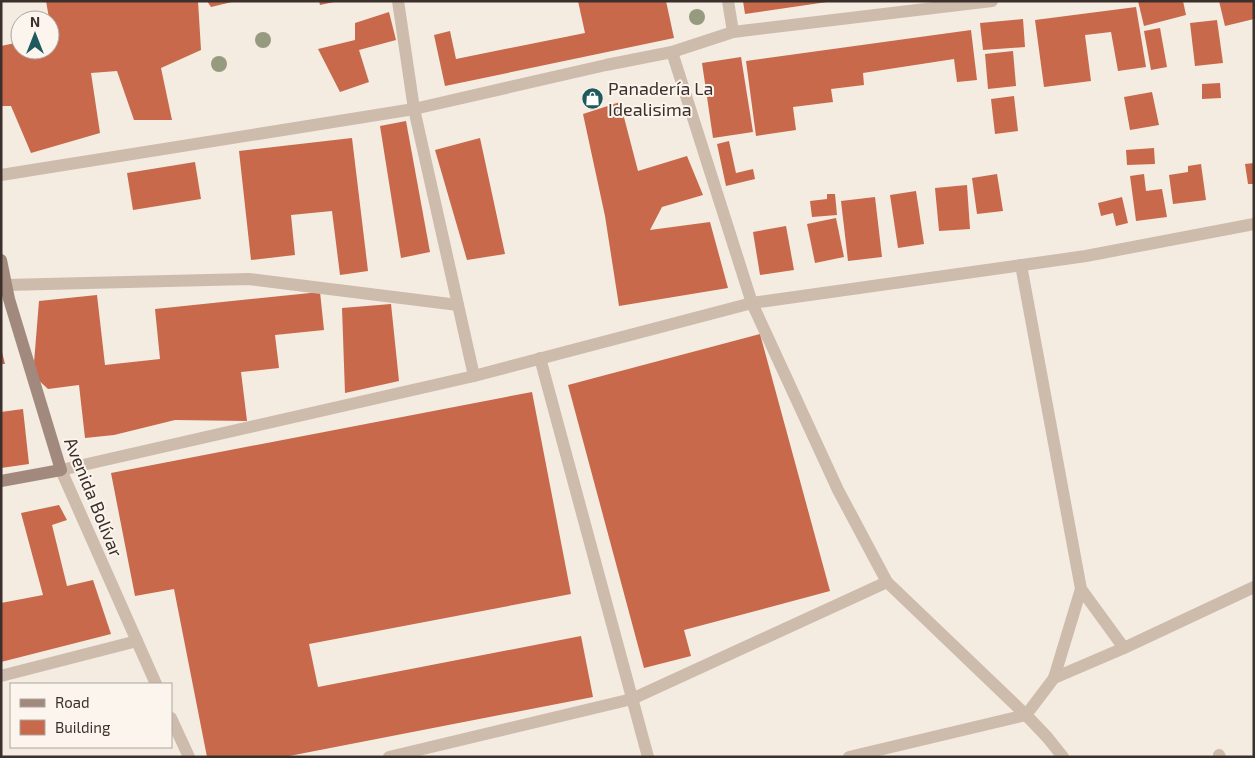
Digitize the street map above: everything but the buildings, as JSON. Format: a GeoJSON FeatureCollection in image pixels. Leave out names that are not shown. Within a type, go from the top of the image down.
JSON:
{"type":"FeatureCollection","features":[{"type":"Feature","properties":{"kind":"street"},"geometry":{"type":"LineString","coordinates":[[398,1],[414,109],[474,376]]}},
{"type":"Feature","properties":{"kind":"street"},"geometry":{"type":"LineString","coordinates":[[728,1],[733,32]]}},
{"type":"Feature","properties":{"kind":"street"},"geometry":{"type":"LineString","coordinates":[[1,175],[414,109],[606,65],[672,52],[733,32],[992,1]]}},
{"type":"Feature","properties":{"kind":"street"},"geometry":{"type":"LineString","coordinates":[[672,52],[752,303],[838,490],[887,582],[1026,715],[1063,757]]}},
{"type":"Feature","properties":{"kind":"street"},"geometry":{"type":"LineString","coordinates":[[1,481],[60,470],[474,376],[752,303],[1086,256],[1254,224]]}},
{"type":"Feature","properties":{"kind":"street","name":"Avenida Bolívar"},"geometry":{"type":"LineString","coordinates":[[1,260],[9,299],[60,470],[156,683]]}},
{"type":"Feature","properties":{"kind":"street"},"geometry":{"type":"LineString","coordinates":[[1021,265],[1081,589],[1124,648]]}},
{"type":"Feature","properties":{"kind":"street"},"geometry":{"type":"LineString","coordinates":[[6,285],[249,279],[458,305]]}},
{"type":"Feature","properties":{"kind":"street"},"geometry":{"type":"LineString","coordinates":[[540,358],[648,757]]}},
{"type":"Feature","properties":{"kind":"street"},"geometry":{"type":"LineString","coordinates":[[388,757],[632,699],[887,582]]}},
{"type":"Feature","properties":{"kind":"street"},"geometry":{"type":"LineString","coordinates":[[1054,678],[1124,648],[1254,587]]}},
{"type":"Feature","properties":{"kind":"street"},"geometry":{"type":"LineString","coordinates":[[849,757],[1026,715],[1054,678],[1081,589]]}},
{"type":"Feature","properties":{"kind":"street"},"geometry":{"type":"LineString","coordinates":[[1,676],[137,641]]}},
{"type":"Feature","properties":{"kind":"street"},"geometry":{"type":"LineString","coordinates":[[172,720],[189,757]]}},
{"type":"Feature","properties":{"kind":"place","name":"Panadería La Idealisima"},"geometry":{"type":"Point","coordinates":[592,98]}}]}
